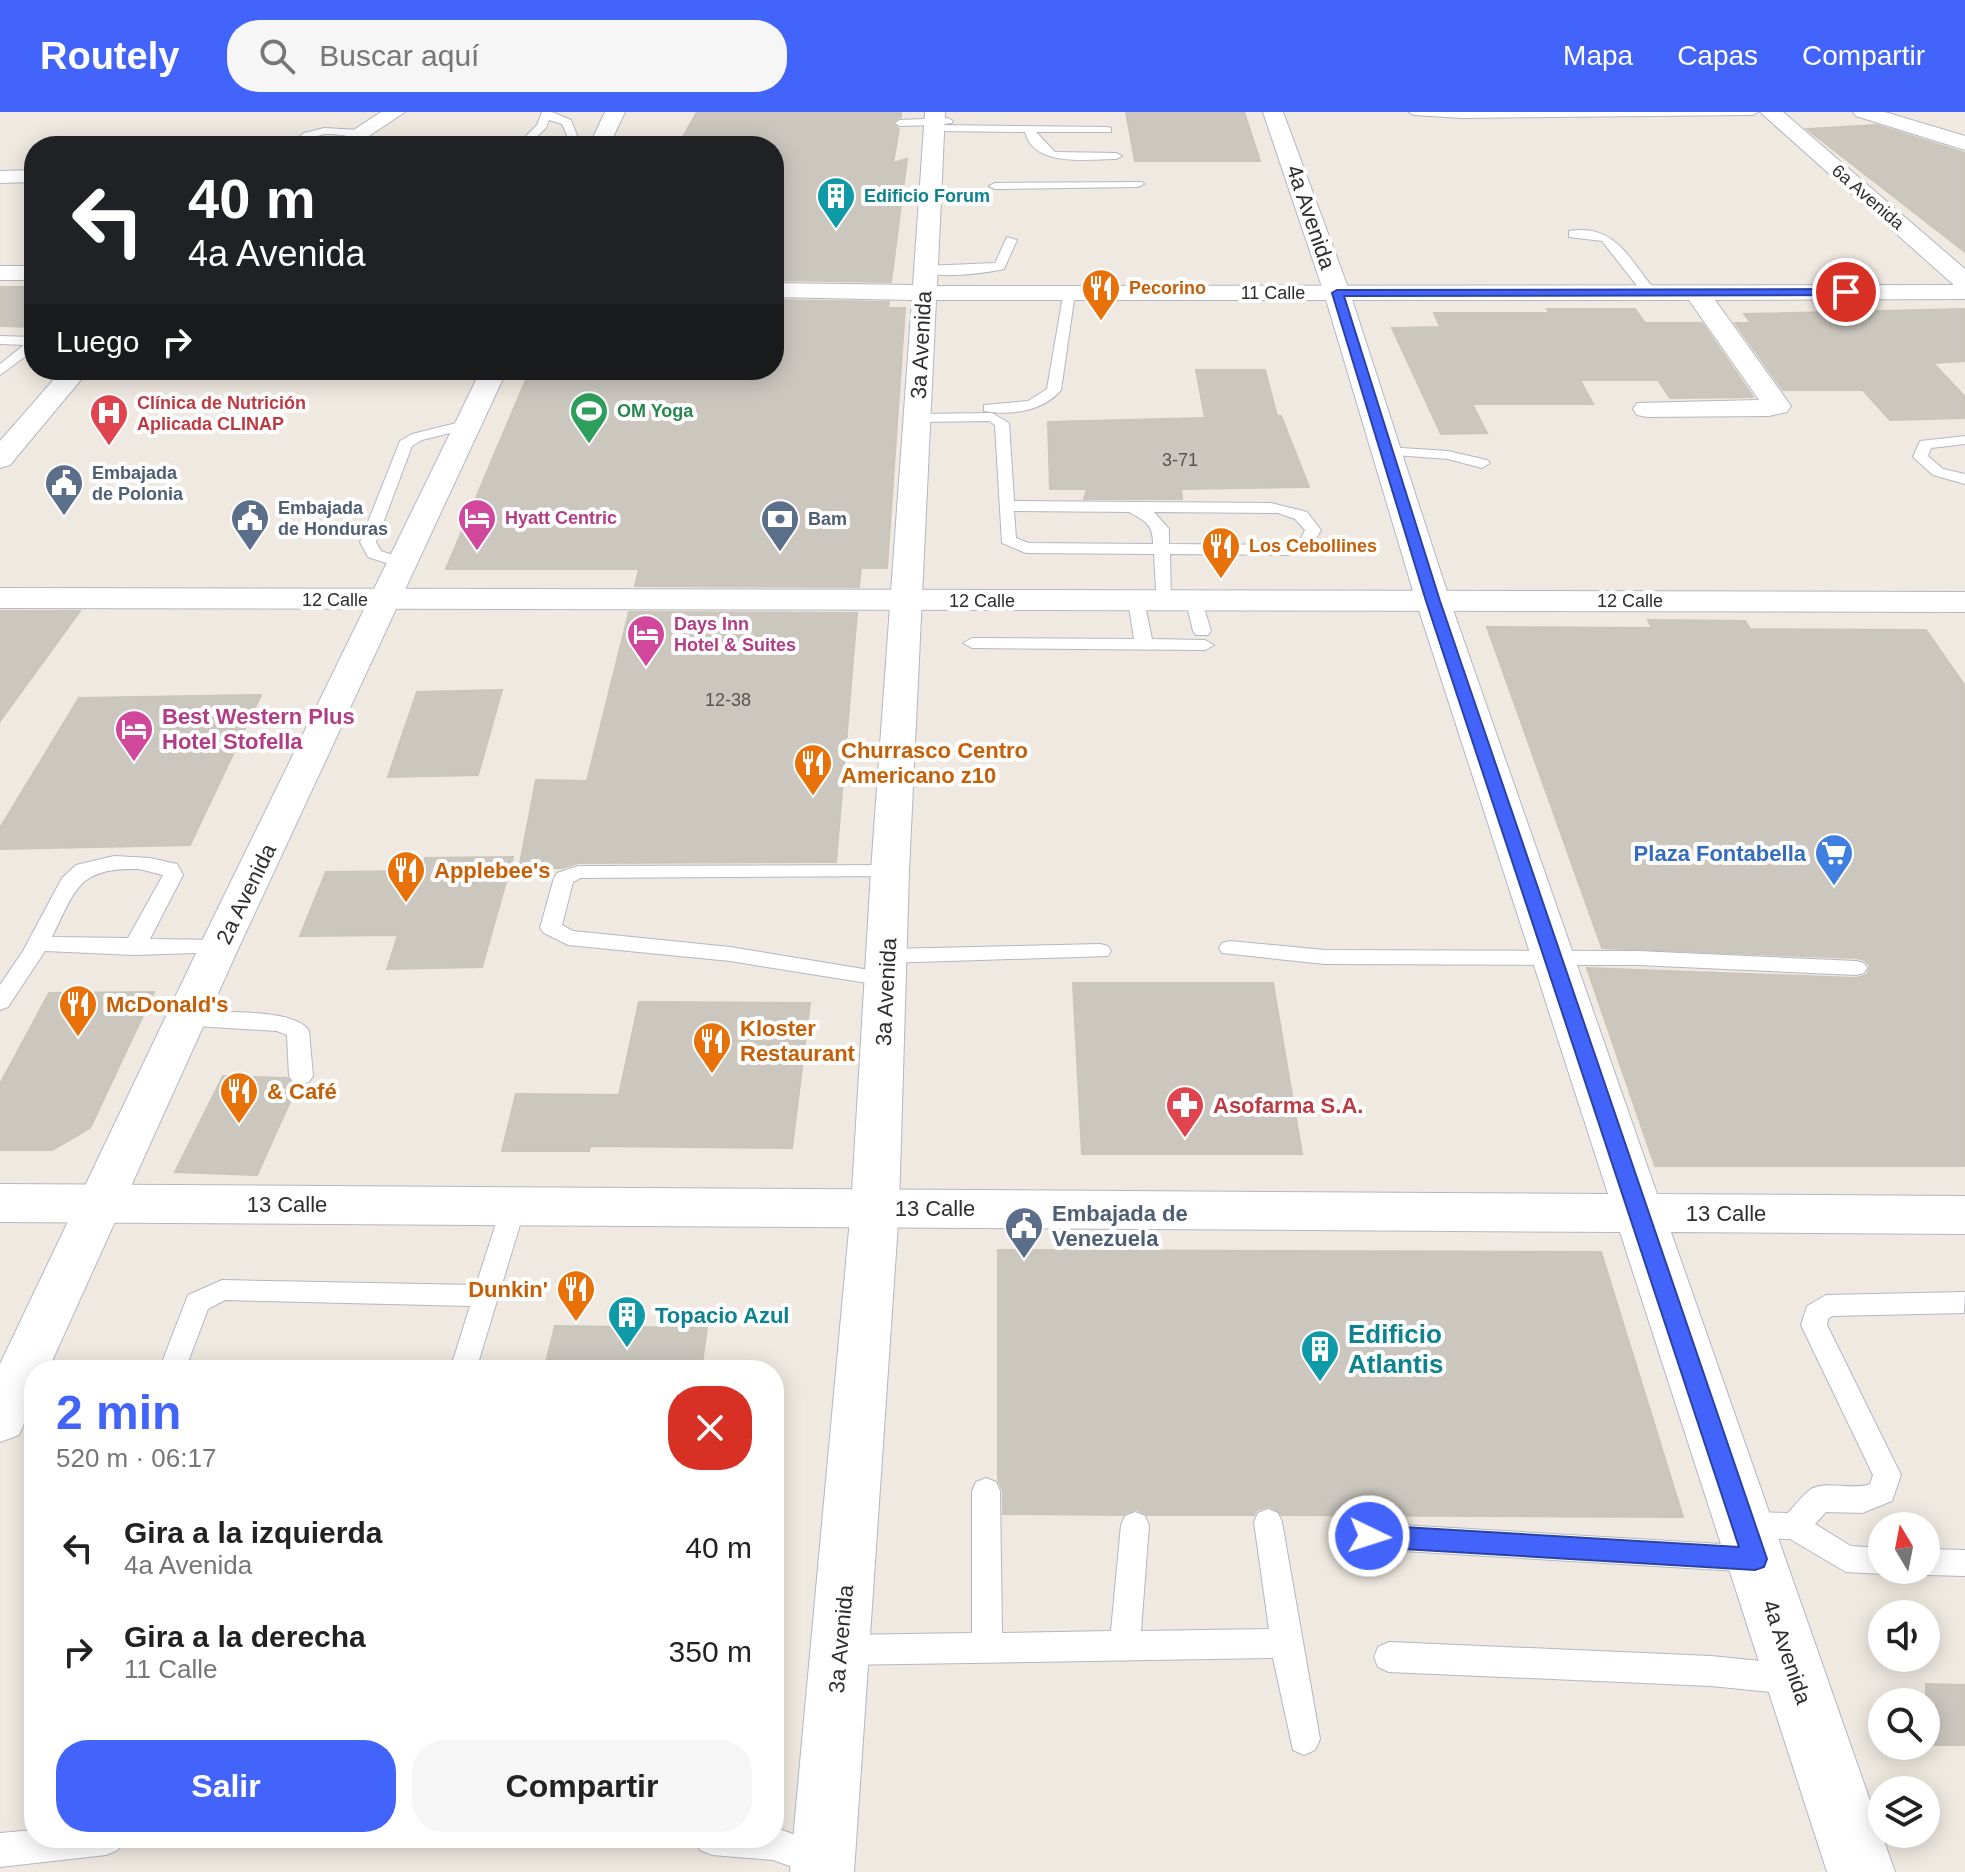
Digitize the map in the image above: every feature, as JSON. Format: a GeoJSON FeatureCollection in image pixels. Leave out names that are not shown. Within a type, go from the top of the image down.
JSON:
{"type":"FeatureCollection","features":[{"type":"Feature","properties":{"kind":"street"},"geometry":{"type":"LineString","coordinates":[[355,136],[395,112]]}},
{"type":"Feature","properties":{"kind":"street"},"geometry":{"type":"LineString","coordinates":[[604,136],[615,112]]}},
{"type":"Feature","properties":{"kind":"street","name":"4a Avenida"},"geometry":{"type":"LineString","coordinates":[[1273,112],[1337,293],[1433,601],[1861,1872]]}},
{"type":"Feature","properties":{"kind":"street","name":"6a Avenida"},"geometry":{"type":"LineString","coordinates":[[1770,112],[1965,282]]}},
{"type":"Feature","properties":{"kind":"street"},"geometry":{"type":"LineString","coordinates":[[1863,112],[1965,143]]}},
{"type":"Feature","properties":{"kind":"street"},"geometry":{"type":"LineString","coordinates":[[1903,112],[1965,130]]}},
{"type":"Feature","properties":{"kind":"street"},"geometry":{"type":"LineString","coordinates":[[1932,112],[1965,121]]}},
{"type":"Feature","properties":{"kind":"street","name":"3a Avenida"},"geometry":{"type":"LineString","coordinates":[[823,1867],[875,1208],[890,871],[934,121]]}},
{"type":"Feature","properties":{"kind":"street"},"geometry":{"type":"LineString","coordinates":[[0,177],[24,176]]}},
{"type":"Feature","properties":{"kind":"street"},"geometry":{"type":"LineString","coordinates":[[0,273],[24,273]]}},
{"type":"Feature","properties":{"kind":"street","name":"11 Calle"},"geometry":{"type":"LineString","coordinates":[[784,289],[925,281],[1069,293],[1965,292]]}},
{"type":"Feature","properties":{"kind":"street"},"geometry":{"type":"LineString","coordinates":[[1647,409],[1777,406],[1697,293]]}},
{"type":"Feature","properties":{"kind":"street"},"geometry":{"type":"LineString","coordinates":[[0,459],[67,380]]}},
{"type":"Feature","properties":{"kind":"street","name":"2a Avenida"},"geometry":{"type":"LineString","coordinates":[[28,1360],[219,947],[489,380]]}},
{"type":"Feature","properties":{"kind":"street","name":"12 Calle"},"geometry":{"type":"LineString","coordinates":[[0,598],[908,601],[1180,616],[1433,601],[1965,602]]}},
{"type":"Feature","properties":{"kind":"street","name":"13 Calle"},"geometry":{"type":"LineString","coordinates":[[0,1203],[1965,1215]]}},
{"type":"Feature","properties":{"kind":"street","name":"2a Avenida"},"geometry":{"type":"LineString","coordinates":[[0,1419],[24,1368]]}},
{"type":"Feature","properties":{"kind":"lane"},"geometry":{"type":"LineString","coordinates":[[1414,112],[1753,112]]}},
{"type":"Feature","properties":{"kind":"lane"},"geometry":{"type":"LineString","coordinates":[[532,136],[542,126],[547,114],[567,122],[572,136]]}},
{"type":"Feature","properties":{"kind":"lane"},"geometry":{"type":"LineString","coordinates":[[900,123],[1001,116]]}},
{"type":"Feature","properties":{"kind":"lane"},"geometry":{"type":"LineString","coordinates":[[934,121],[1030,130],[1107,130]]}},
{"type":"Feature","properties":{"kind":"lane"},"geometry":{"type":"LineString","coordinates":[[1030,130],[1031,137],[1052,155],[1116,156]]}},
{"type":"Feature","properties":{"kind":"lane"},"geometry":{"type":"LineString","coordinates":[[306,136],[314,133],[360,133]]}},
{"type":"Feature","properties":{"kind":"lane"},"geometry":{"type":"LineString","coordinates":[[995,186],[1138,184]]}},
{"type":"Feature","properties":{"kind":"lane"},"geometry":{"type":"LineString","coordinates":[[1573,234],[1606,238],[1650,293]]}},
{"type":"Feature","properties":{"kind":"lane"},"geometry":{"type":"LineString","coordinates":[[925,281],[1000,266],[1011,240]]}},
{"type":"Feature","properties":{"kind":"lane"},"geometry":{"type":"LineString","coordinates":[[989,408],[1034,404],[1048,398],[1054,390],[1069,293]]}},
{"type":"Feature","properties":{"kind":"lane"},"geometry":{"type":"LineString","coordinates":[[0,340],[24,344]]}},
{"type":"Feature","properties":{"kind":"lane"},"geometry":{"type":"LineString","coordinates":[[0,371],[24,352]]}},
{"type":"Feature","properties":{"kind":"lane"},"geometry":{"type":"LineString","coordinates":[[917,418],[992,417],[1002,423],[1008,540],[1026,548],[1290,550],[1305,545],[1313,530],[1302,516],[1281,509],[1007,506]]}},
{"type":"Feature","properties":{"kind":"lane"},"geometry":{"type":"LineString","coordinates":[[1965,440],[1925,444],[1920,457],[1938,472],[1965,479]]}},
{"type":"Feature","properties":{"kind":"lane"},"geometry":{"type":"LineString","coordinates":[[1386,451],[1448,455],[1482,463]]}},
{"type":"Feature","properties":{"kind":"lane"},"geometry":{"type":"LineString","coordinates":[[1134,509],[1150,516],[1159,525],[1180,616]]}},
{"type":"Feature","properties":{"kind":"lane"},"geometry":{"type":"LineString","coordinates":[[972,643],[1144,644],[1180,616]]}},
{"type":"Feature","properties":{"kind":"lane"},"geometry":{"type":"LineString","coordinates":[[1144,644],[1180,616]]}},
{"type":"Feature","properties":{"kind":"lane"},"geometry":{"type":"LineString","coordinates":[[0,1002],[38,944],[70,880],[84,869],[117,863],[155,864],[170,869],[173,875],[134,948]]}},
{"type":"Feature","properties":{"kind":"lane"},"geometry":{"type":"LineString","coordinates":[[890,871],[578,872],[564,878],[551,928],[568,938],[887,968],[1100,951]]}},
{"type":"Feature","properties":{"kind":"lane"},"geometry":{"type":"LineString","coordinates":[[38,944],[134,948],[219,947]]}},
{"type":"Feature","properties":{"kind":"lane"},"geometry":{"type":"LineString","coordinates":[[1230,948],[1325,957],[1553,958],[1856,968]]}},
{"type":"Feature","properties":{"kind":"lane"},"geometry":{"type":"LineString","coordinates":[[187,1020],[280,1023],[298,1031],[301,1076]]}},
{"type":"Feature","properties":{"kind":"lane"},"geometry":{"type":"LineString","coordinates":[[466,1360],[514,1205]]}},
{"type":"Feature","properties":{"kind":"lane"},"geometry":{"type":"LineString","coordinates":[[176,1360],[197,1302],[222,1290],[488,1296]]}},
{"type":"Feature","properties":{"kind":"lane"},"geometry":{"type":"LineString","coordinates":[[1369,1536],[1750,1542],[1794,1526],[1820,1499],[1862,1500],[1882,1492],[1887,1475],[1814,1325],[1816,1314],[1826,1306],[1964,1302]]}},
{"type":"Feature","properties":{"kind":"lane"},"geometry":{"type":"LineString","coordinates":[[986,1491],[987,1647]]}},
{"type":"Feature","properties":{"kind":"lane"},"geometry":{"type":"LineString","coordinates":[[1268,1522],[1304,1739]]}},
{"type":"Feature","properties":{"kind":"lane"},"geometry":{"type":"LineString","coordinates":[[1125,1646],[1135,1525]]}},
{"type":"Feature","properties":{"kind":"lane"},"geometry":{"type":"LineString","coordinates":[[1794,1526],[1846,1559],[1868,1560]]}},
{"type":"Feature","properties":{"kind":"lane"},"geometry":{"type":"LineString","coordinates":[[1940,1562],[1965,1563]]}},
{"type":"Feature","properties":{"kind":"lane"},"geometry":{"type":"LineString","coordinates":[[840,1650],[1286,1643]]}},
{"type":"Feature","properties":{"kind":"lane"},"geometry":{"type":"LineString","coordinates":[[1389,1657],[1711,1671],[1796,1680]]}},
{"type":"Feature","properties":{"kind":"lane"},"geometry":{"type":"LineString","coordinates":[[0,1850],[24,1847]]}},
{"type":"Feature","properties":{"kind":"lane"},"geometry":{"type":"LineString","coordinates":[[783,1848],[823,1867]]}},
{"type":"Feature","properties":{"kind":"building"},"geometry":{"type":"Polygon","coordinates":[[[697,112],[901,112],[901,117],[892,122],[899,129],[893,163],[907,159],[891,282],[784,280],[784,136],[684,136],[697,112]]]}},
{"type":"Feature","properties":{"kind":"building"},"geometry":{"type":"Polygon","coordinates":[[[1126,112],[1244,112],[1260,161],[1135,161],[1126,112]]]}},
{"type":"Feature","properties":{"kind":"building"},"geometry":{"type":"Polygon","coordinates":[[[1876,125],[1965,153],[1965,252],[1807,129],[1876,125]]]}},
{"type":"Feature","properties":{"kind":"building"},"geometry":{"type":"Polygon","coordinates":[[[0,287],[24,287],[24,327],[0,326],[0,287]]]}},
{"type":"Feature","properties":{"kind":"building"},"geometry":{"type":"Polygon","coordinates":[[[784,300],[889,302],[888,308],[905,308],[887,568],[861,568],[859,587],[635,586],[639,569],[446,569],[526,380],[784,380],[784,300]]]}},
{"type":"Feature","properties":{"kind":"building"},"geometry":{"type":"Polygon","coordinates":[[[1547,309],[1635,309],[1645,323],[1702,323],[1753,397],[1670,398],[1658,380],[1580,380],[1593,404],[1472,404],[1487,433],[1441,434],[1392,328],[1440,327],[1434,313],[1549,313],[1547,309]]]}},
{"type":"Feature","properties":{"kind":"building"},"geometry":{"type":"Polygon","coordinates":[[[1965,309],[1965,361],[1933,363],[1965,397],[1965,418],[1890,420],[1863,390],[1783,390],[1735,323],[1751,323],[1744,314],[1965,309]]]}},
{"type":"Feature","properties":{"kind":"building","name":"Los Cebollines"},"geometry":{"type":"Polygon","coordinates":[[[1196,370],[1265,370],[1277,416],[1281,416],[1309,487],[1181,489],[1182,499],[1084,499],[1087,489],[1050,489],[1048,422],[1205,418],[1196,370]]]}},
{"type":"Feature","properties":{"kind":"building"},"geometry":{"type":"Polygon","coordinates":[[[0,611],[80,611],[0,721],[0,611]]]}},
{"type":"Feature","properties":{"kind":"building"},"geometry":{"type":"Polygon","coordinates":[[[629,612],[857,613],[836,862],[578,863],[562,868],[519,869],[536,780],[587,781],[629,612]]]}},
{"type":"Feature","properties":{"kind":"building","name":"Plaza Fontabella"},"geometry":{"type":"Polygon","coordinates":[[[1648,620],[1745,621],[1750,629],[1926,630],[1965,686],[1965,1166],[1655,1166],[1587,968],[1856,978],[1867,975],[1870,966],[1865,960],[1856,958],[1602,948],[1487,627],[1652,628],[1648,620]]]}},
{"type":"Feature","properties":{"kind":"building"},"geometry":{"type":"Polygon","coordinates":[[[502,690],[478,775],[388,777],[417,692],[502,690]]]}},
{"type":"Feature","properties":{"kind":"building","name":"Best Western Plus Hotel Stofella"},"geometry":{"type":"Polygon","coordinates":[[[261,695],[190,845],[0,849],[0,828],[79,698],[261,695]]]}},
{"type":"Feature","properties":{"kind":"building","name":"Applebee's"},"geometry":{"type":"Polygon","coordinates":[[[513,857],[482,967],[387,969],[398,935],[300,936],[326,872],[421,871],[425,858],[513,857]]]}},
{"type":"Feature","properties":{"kind":"building"},"geometry":{"type":"Polygon","coordinates":[[[1073,983],[1273,983],[1302,1154],[1082,1154],[1073,983]]]}},
{"type":"Feature","properties":{"kind":"building","name":"McDonald's"},"geometry":{"type":"Polygon","coordinates":[[[154,992],[90,1128],[52,1150],[0,1150],[0,1084],[49,993],[154,992]]]}},
{"type":"Feature","properties":{"kind":"building","name":"Kloster Restaurant"},"geometry":{"type":"Polygon","coordinates":[[[639,1002],[810,1003],[792,1148],[590,1146],[589,1151],[502,1151],[516,1094],[619,1095],[639,1002]]]}},
{"type":"Feature","properties":{"kind":"building","name":"& Café"},"geometry":{"type":"Polygon","coordinates":[[[223,1076],[287,1078],[297,1086],[257,1175],[175,1172],[223,1076]]]}},
{"type":"Feature","properties":{"kind":"building","name":"Edificio Atlantis"},"geometry":{"type":"Polygon","coordinates":[[[998,1250],[1601,1252],[1683,1517],[1282,1515],[1269,1506],[1257,1510],[1254,1515],[1148,1515],[1136,1509],[1122,1515],[1003,1514],[1003,1491],[998,1480],[998,1250]]]}},
{"type":"Feature","properties":{"kind":"building","name":"Topacio Azul"},"geometry":{"type":"Polygon","coordinates":[[[555,1326],[707,1328],[702,1360],[546,1360],[555,1326]]]}},
{"type":"Feature","properties":{"kind":"building"},"geometry":{"type":"Polygon","coordinates":[[[1926,1684],[1965,1685],[1965,1745],[1940,1745],[1940,1688],[1926,1688],[1926,1684]]]}},
{"type":"Feature","properties":{"kind":"place","name":"Edificio Forum"},"geometry":{"type":"Point","coordinates":[836,230]}},
{"type":"Feature","properties":{"kind":"place","name":"Pecorino"},"geometry":{"type":"Point","coordinates":[1101,322]}},
{"type":"Feature","properties":{"kind":"place","name":"OM Yoga"},"geometry":{"type":"Point","coordinates":[589,445]}},
{"type":"Feature","properties":{"kind":"place","name":"Clínica de Nutrición Aplicada CLINAP"},"geometry":{"type":"Point","coordinates":[109,447]}},
{"type":"Feature","properties":{"kind":"place","name":"Embajada de Polonia"},"geometry":{"type":"Point","coordinates":[64,517]}},
{"type":"Feature","properties":{"kind":"place","name":"Embajada de Honduras"},"geometry":{"type":"Point","coordinates":[250,552]}},
{"type":"Feature","properties":{"kind":"place","name":"Hyatt Centric"},"geometry":{"type":"Point","coordinates":[477,552]}},
{"type":"Feature","properties":{"kind":"place","name":"Bam"},"geometry":{"type":"Point","coordinates":[780,553]}},
{"type":"Feature","properties":{"kind":"place","name":"Los Cebollines"},"geometry":{"type":"Point","coordinates":[1221,580]}},
{"type":"Feature","properties":{"kind":"place","name":"Days Inn Hotel & Suites"},"geometry":{"type":"Point","coordinates":[646,668]}},
{"type":"Feature","properties":{"kind":"place","name":"Best Western Plus Hotel Stofella"},"geometry":{"type":"Point","coordinates":[134,763]}},
{"type":"Feature","properties":{"kind":"place","name":"Churrasco Centro Americano z10"},"geometry":{"type":"Point","coordinates":[813,797]}},
{"type":"Feature","properties":{"kind":"place","name":"Plaza Fontabella"},"geometry":{"type":"Point","coordinates":[1834,887]}},
{"type":"Feature","properties":{"kind":"place","name":"Applebee's"},"geometry":{"type":"Point","coordinates":[406,904]}},
{"type":"Feature","properties":{"kind":"place","name":"McDonald's"},"geometry":{"type":"Point","coordinates":[78,1038]}},
{"type":"Feature","properties":{"kind":"place","name":"Kloster Restaurant"},"geometry":{"type":"Point","coordinates":[712,1075]}},
{"type":"Feature","properties":{"kind":"place","name":"& Café"},"geometry":{"type":"Point","coordinates":[239,1125]}},
{"type":"Feature","properties":{"kind":"place","name":"Asofarma S.A."},"geometry":{"type":"Point","coordinates":[1185,1139]}},
{"type":"Feature","properties":{"kind":"place","name":"Embajada de Venezuela"},"geometry":{"type":"Point","coordinates":[1024,1260]}},
{"type":"Feature","properties":{"kind":"place","name":"Dunkin'"},"geometry":{"type":"Point","coordinates":[576,1323]}},
{"type":"Feature","properties":{"kind":"place","name":"Topacio Azul"},"geometry":{"type":"Point","coordinates":[627,1349]}},
{"type":"Feature","properties":{"kind":"place","name":"Edificio Atlantis"},"geometry":{"type":"Point","coordinates":[1320,1383]}},
{"type":"Feature","properties":{"kind":"route"},"geometry":{"type":"LineString","coordinates":[[1369,1536],[1755,1559],[1433,601],[1337,293],[1846,292]]}}]}
